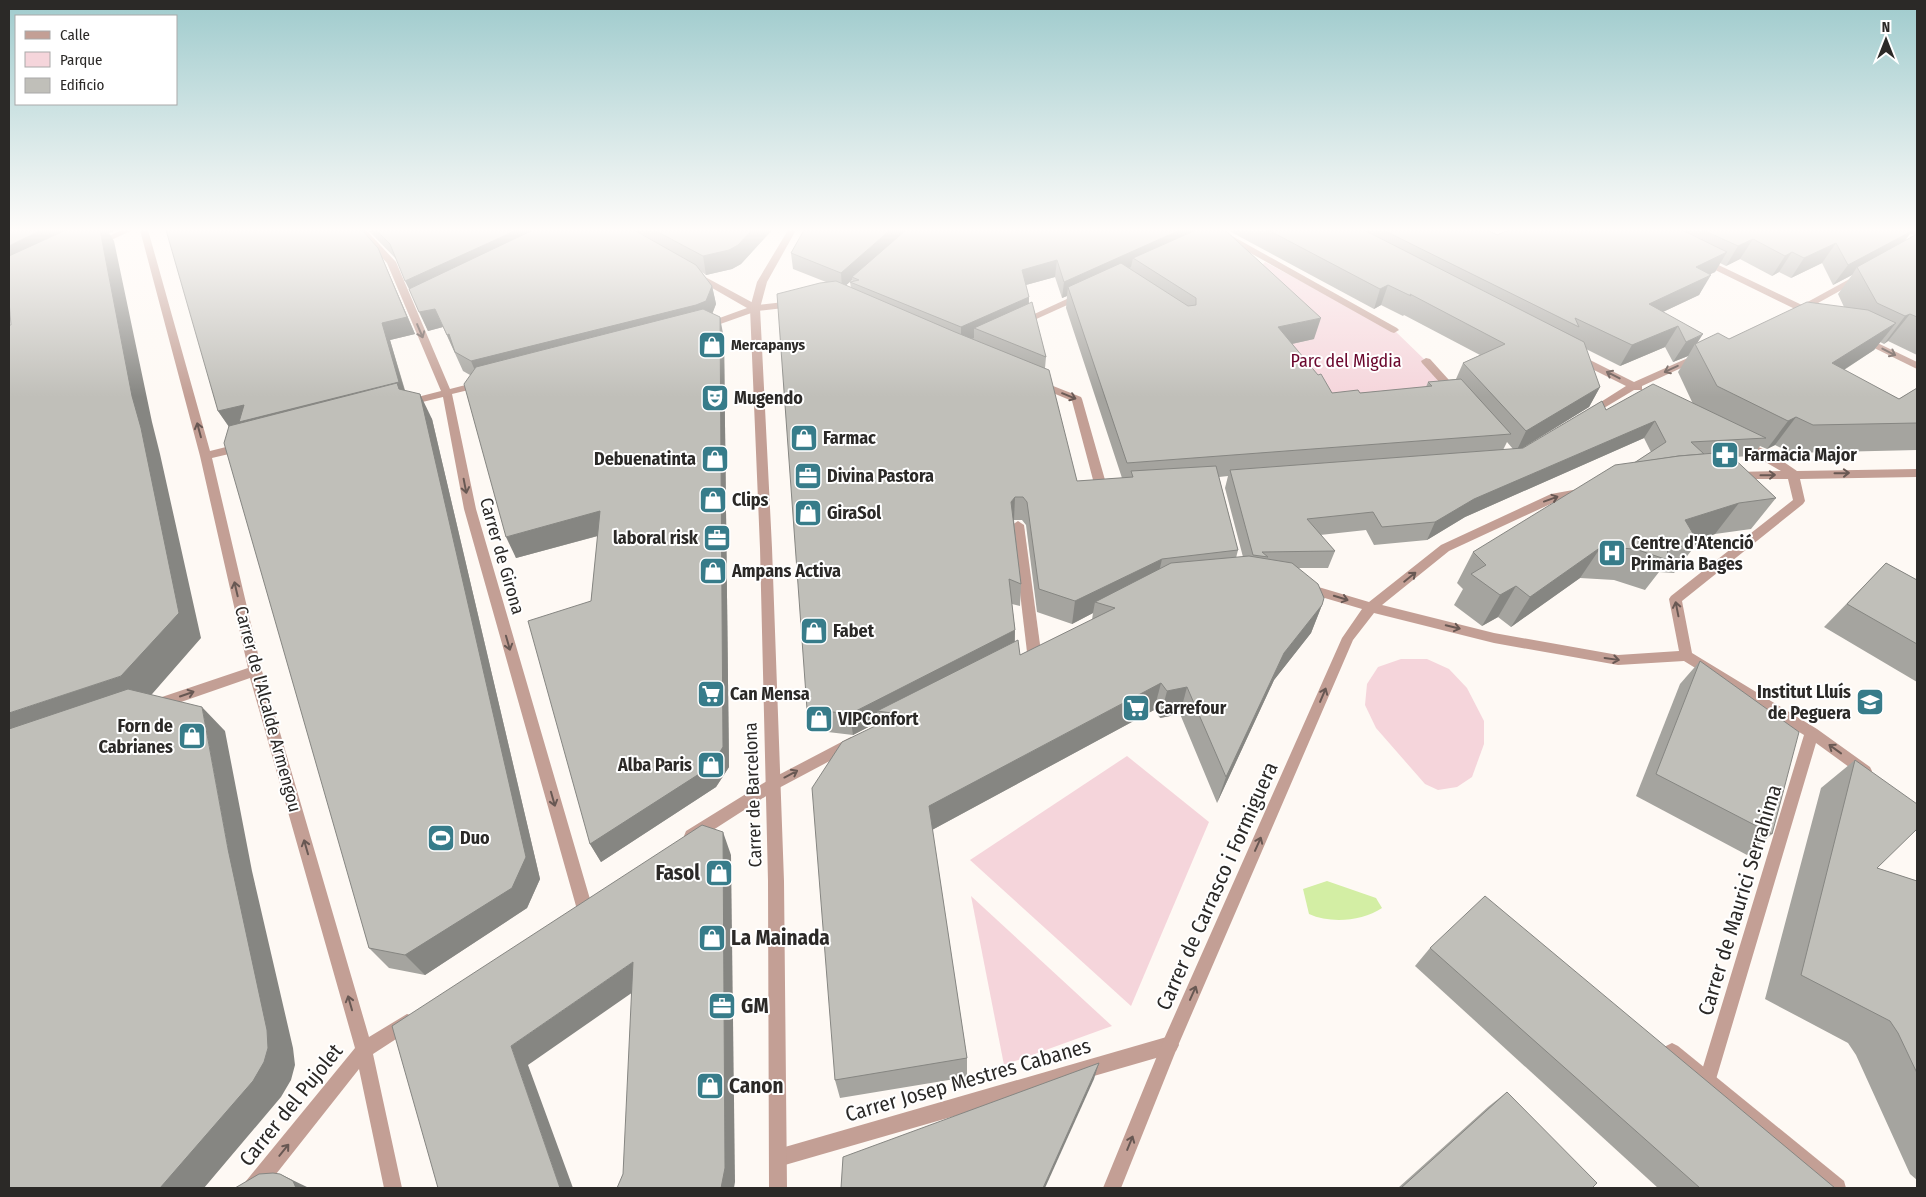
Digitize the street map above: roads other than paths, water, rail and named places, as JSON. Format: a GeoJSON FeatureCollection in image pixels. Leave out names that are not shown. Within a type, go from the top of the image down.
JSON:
{"type":"FeatureCollection","features":[{"type":"Feature","properties":{"kind":"street","name":"Carrer de l'Alcalde Armengou"},"geometry":{"type":"LineString","coordinates":[[159,286],[206,456],[255,671],[364,1050],[393,1188]]}},
{"type":"Feature","properties":{"kind":"street","name":"Carrer de Girona"},"geometry":{"type":"LineString","coordinates":[[404,286],[413,303],[447,393],[470,508],[584,906]]}},
{"type":"Feature","properties":{"kind":"street"},"geometry":{"type":"LineString","coordinates":[[715,286],[755,308]]}},
{"type":"Feature","properties":{"kind":"street","name":"Carrer de Barcelona"},"geometry":{"type":"LineString","coordinates":[[761,286],[755,308],[766,548],[776,881],[778,1188]]}},
{"type":"Feature","properties":{"kind":"street"},"geometry":{"type":"LineString","coordinates":[[1314,286],[1394,330]]}},
{"type":"Feature","properties":{"kind":"street"},"geometry":{"type":"LineString","coordinates":[[1756,286],[1816,316]]}},
{"type":"Feature","properties":{"kind":"street"},"geometry":{"type":"LineString","coordinates":[[1786,316],[1843,286]]}},
{"type":"Feature","properties":{"kind":"street"},"geometry":{"type":"LineString","coordinates":[[1011,327],[1092,290]]}},
{"type":"Feature","properties":{"kind":"street"},"geometry":{"type":"LineString","coordinates":[[694,329],[755,308],[802,303]]}},
{"type":"Feature","properties":{"kind":"street"},"geometry":{"type":"LineString","coordinates":[[1858,336],[1917,366]]}},
{"type":"Feature","properties":{"kind":"street"},"geometry":{"type":"LineString","coordinates":[[1566,351],[1647,393]]}},
{"type":"Feature","properties":{"kind":"street"},"geometry":{"type":"LineString","coordinates":[[1579,419],[1634,386],[1707,352]]}},
{"type":"Feature","properties":{"kind":"street"},"geometry":{"type":"LineString","coordinates":[[1426,361],[1464,403]]}},
{"type":"Feature","properties":{"kind":"street"},"geometry":{"type":"LineString","coordinates":[[393,407],[494,380]]}},
{"type":"Feature","properties":{"kind":"street"},"geometry":{"type":"LineString","coordinates":[[1032,381],[1077,399],[1102,491],[1121,490]]}},
{"type":"Feature","properties":{"kind":"street"},"geometry":{"type":"LineString","coordinates":[[1686,656],[1675,599],[1799,501],[1793,474],[1765,454],[1730,437]]}},
{"type":"Feature","properties":{"kind":"street"},"geometry":{"type":"LineString","coordinates":[[206,456],[253,444]]}},
{"type":"Feature","properties":{"kind":"street"},"geometry":{"type":"LineString","coordinates":[[1724,476],[1917,473]]}},
{"type":"Feature","properties":{"kind":"street","name":"Carrer de Carrasco i Formiguera"},"geometry":{"type":"LineString","coordinates":[[1112,1188],[1170,1045],[1348,638],[1372,607],[1445,548],[1555,497],[1592,491]]}},
{"type":"Feature","properties":{"kind":"street"},"geometry":{"type":"LineString","coordinates":[[1018,525],[1034,652]]}},
{"type":"Feature","properties":{"kind":"street"},"geometry":{"type":"LineString","coordinates":[[1296,586],[1314,589],[1372,607],[1494,638],[1618,660],[1686,656],[1812,733],[1880,782]]}},
{"type":"Feature","properties":{"kind":"street"},"geometry":{"type":"LineString","coordinates":[[146,709],[255,671]]}},
{"type":"Feature","properties":{"kind":"street","name":"Carrer de Maurici Serrahima"},"geometry":{"type":"LineString","coordinates":[[1708,1080],[1812,733]]}},
{"type":"Feature","properties":{"kind":"street"},"geometry":{"type":"LineString","coordinates":[[679,844],[772,785],[862,737]]}},
{"type":"Feature","properties":{"kind":"street"},"geometry":{"type":"LineString","coordinates":[[568,917],[600,896]]}},
{"type":"Feature","properties":{"kind":"street","name":"Carrer del Pujolet"},"geometry":{"type":"LineString","coordinates":[[253,1188],[364,1050],[421,1013]]}},
{"type":"Feature","properties":{"kind":"street","name":"Carrer Josep Mestres Cabanes"},"geometry":{"type":"LineString","coordinates":[[778,1158],[1170,1045]]}},
{"type":"Feature","properties":{"kind":"street"},"geometry":{"type":"LineString","coordinates":[[1672,1052],[1837,1188]]}},
{"type":"Feature","properties":{"kind":"place","name":"Mercapanys"},"geometry":{"type":"Point","coordinates":[712,345]}},
{"type":"Feature","properties":{"kind":"place","name":"Mugendo"},"geometry":{"type":"Point","coordinates":[715,398]}},
{"type":"Feature","properties":{"kind":"place","name":"Farmac"},"geometry":{"type":"Point","coordinates":[804,438]}},
{"type":"Feature","properties":{"kind":"place","name":"Farmàcia Major"},"geometry":{"type":"Point","coordinates":[1725,455]}},
{"type":"Feature","properties":{"kind":"place","name":"Debuenatinta"},"geometry":{"type":"Point","coordinates":[715,459]}},
{"type":"Feature","properties":{"kind":"place","name":"Divina Pastora"},"geometry":{"type":"Point","coordinates":[808,476]}},
{"type":"Feature","properties":{"kind":"place","name":"Clips"},"geometry":{"type":"Point","coordinates":[713,500]}},
{"type":"Feature","properties":{"kind":"place","name":"GiraSol"},"geometry":{"type":"Point","coordinates":[808,513]}},
{"type":"Feature","properties":{"kind":"place","name":"laboral risk"},"geometry":{"type":"Point","coordinates":[717,538]}},
{"type":"Feature","properties":{"kind":"place","name":"Centre d'Atenció Primària Bages"},"geometry":{"type":"Point","coordinates":[1612,553]}},
{"type":"Feature","properties":{"kind":"place","name":"Ampans Activa"},"geometry":{"type":"Point","coordinates":[713,571]}},
{"type":"Feature","properties":{"kind":"place","name":"Fabet"},"geometry":{"type":"Point","coordinates":[814,631]}},
{"type":"Feature","properties":{"kind":"place","name":"Can Mensa"},"geometry":{"type":"Point","coordinates":[711,694]}},
{"type":"Feature","properties":{"kind":"place","name":"Institut Lluís de Peguera"},"geometry":{"type":"Point","coordinates":[1870,702]}},
{"type":"Feature","properties":{"kind":"place","name":"Carrefour"},"geometry":{"type":"Point","coordinates":[1136,708]}},
{"type":"Feature","properties":{"kind":"place","name":"VIPConfort"},"geometry":{"type":"Point","coordinates":[819,719]}},
{"type":"Feature","properties":{"kind":"place","name":"Forn de Cabrianes"},"geometry":{"type":"Point","coordinates":[192,736]}},
{"type":"Feature","properties":{"kind":"place","name":"Alba Paris"},"geometry":{"type":"Point","coordinates":[711,765]}},
{"type":"Feature","properties":{"kind":"place","name":"Duo"},"geometry":{"type":"Point","coordinates":[441,838]}},
{"type":"Feature","properties":{"kind":"place","name":"Fasol"},"geometry":{"type":"Point","coordinates":[719,873]}},
{"type":"Feature","properties":{"kind":"place","name":"La Mainada"},"geometry":{"type":"Point","coordinates":[712,938]}},
{"type":"Feature","properties":{"kind":"place","name":"GM"},"geometry":{"type":"Point","coordinates":[722,1006]}},
{"type":"Feature","properties":{"kind":"place","name":"Canon"},"geometry":{"type":"Point","coordinates":[710,1086]}},
{"type":"Feature","properties":{"kind":"park label","name":"Parc del Migdia"},"geometry":{"type":"Point","coordinates":[1346,361]}}]}
